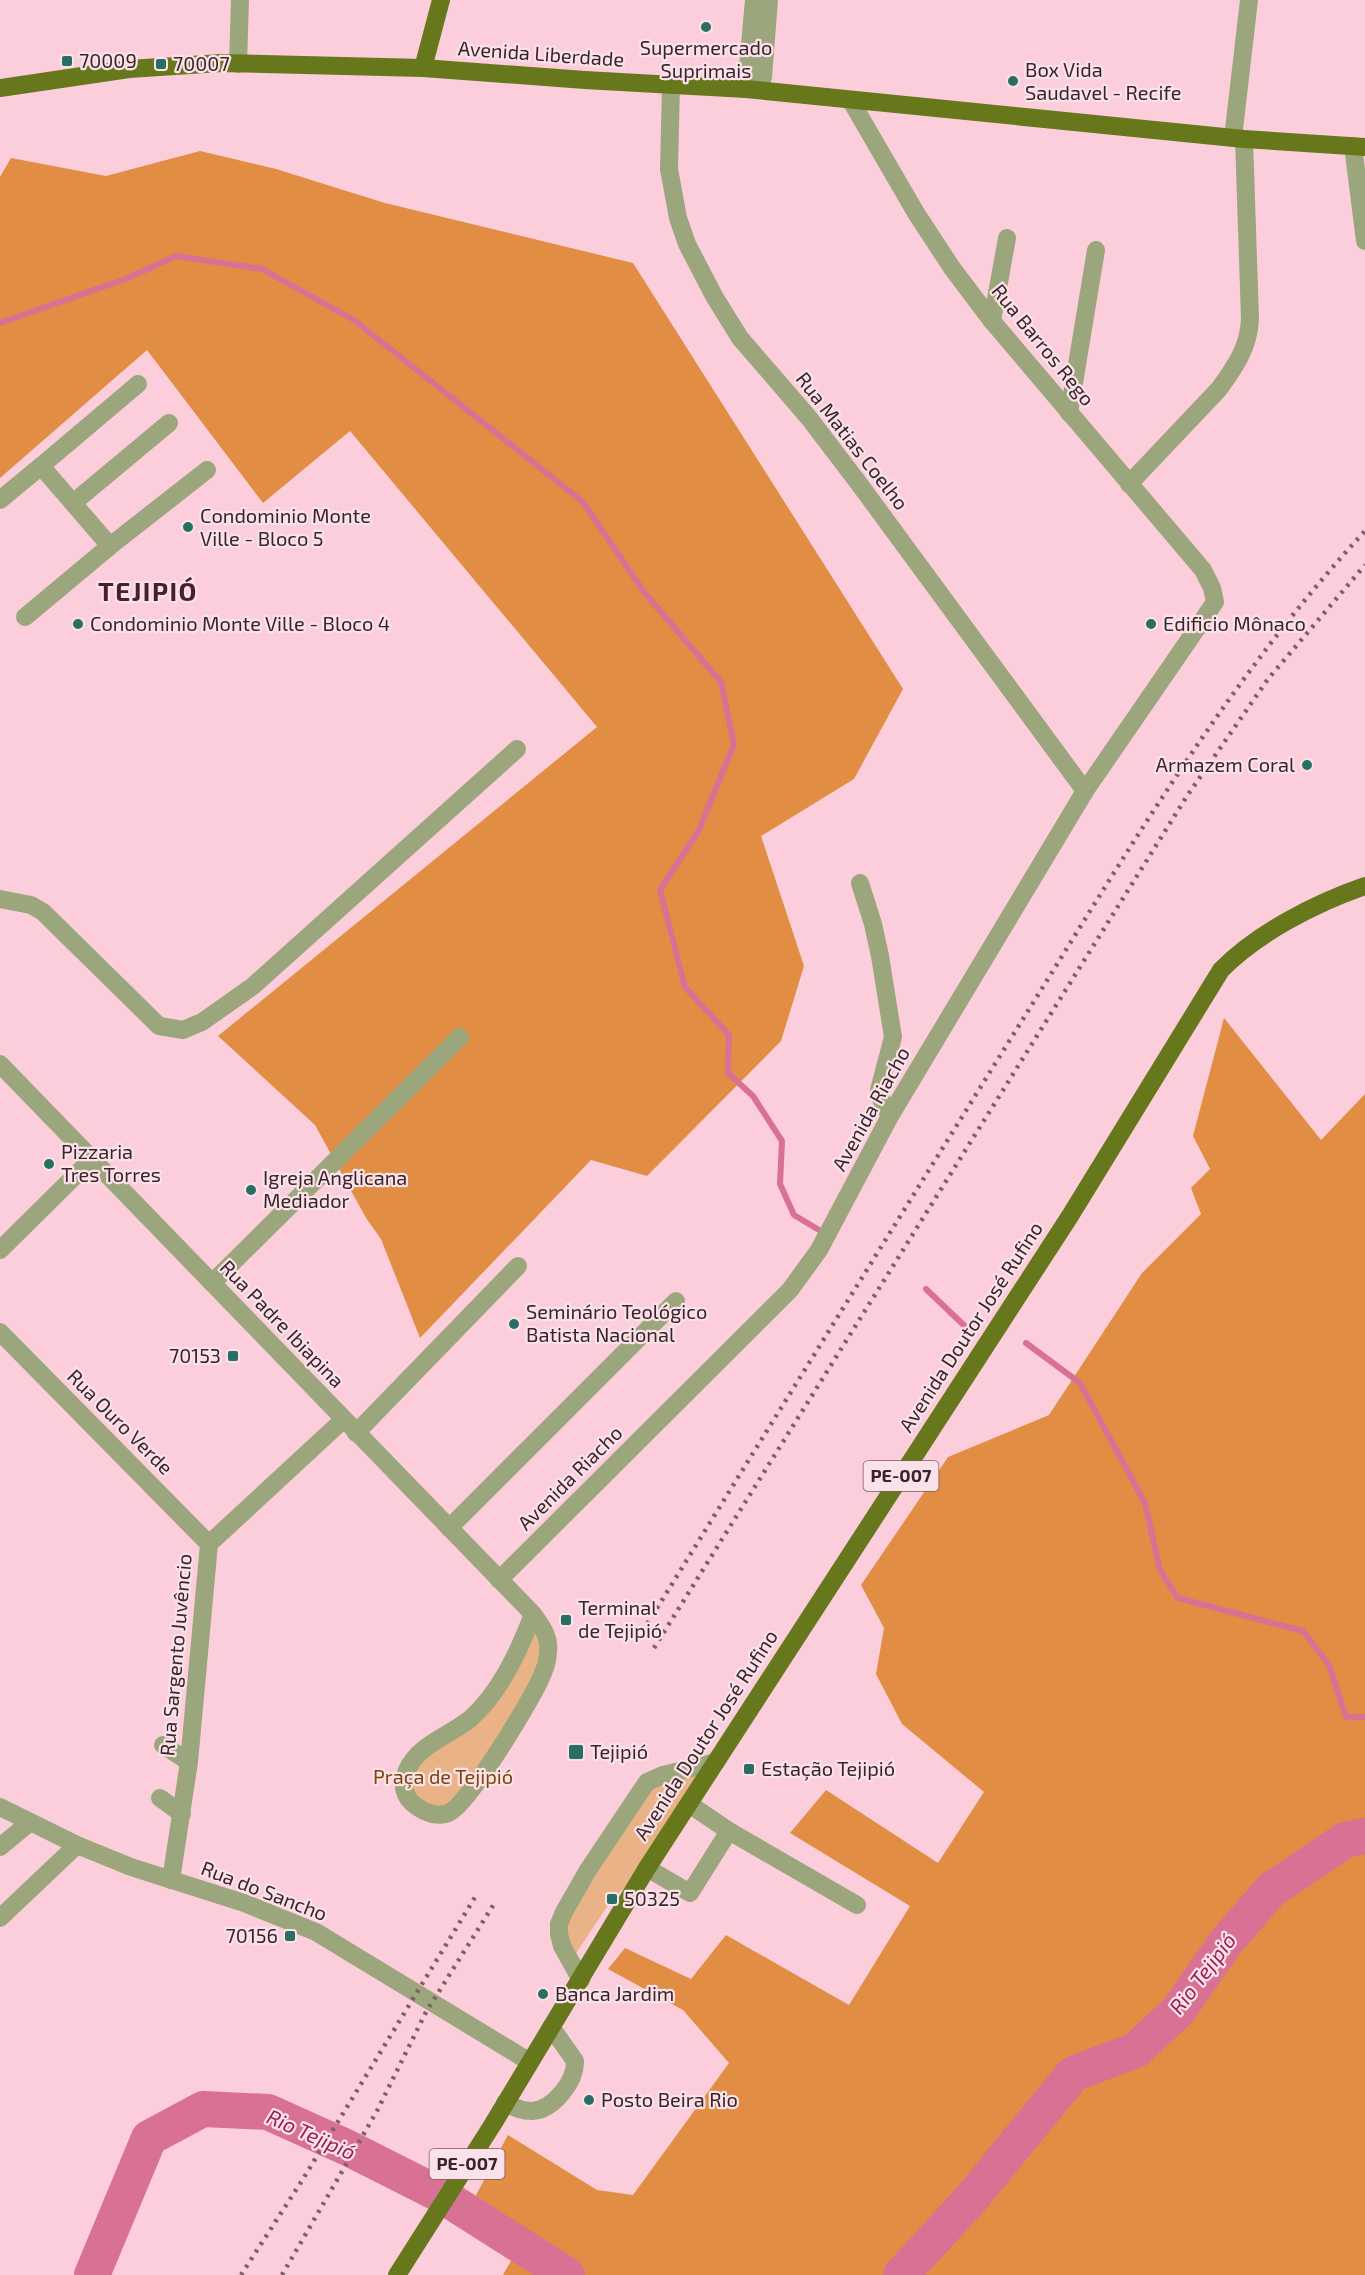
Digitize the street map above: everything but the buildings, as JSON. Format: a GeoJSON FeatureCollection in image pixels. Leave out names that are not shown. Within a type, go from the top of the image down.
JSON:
{"type":"FeatureCollection","features":[{"type":"Feature","properties":{"kind":"main road"},"geometry":{"type":"LineString","coordinates":[[423,68],[441,0]]}},
{"type":"Feature","properties":{"kind":"main road","name":"Avenida Liberdade"},"geometry":{"type":"LineString","coordinates":[[0,88],[129,69],[238,64],[423,68],[752,90],[1148,128],[1239,139],[1359,147]]}},
{"type":"Feature","properties":{"kind":"main road","name":"Avenida Doutor José Rufino"},"geometry":{"type":"LineString","coordinates":[[397,2275],[506,2103],[647,1868],[1070,1216],[1221,970],[1240,951],[1300,915],[1365,886]]}},
{"type":"Feature","properties":{"kind":"street"},"geometry":{"type":"LineString","coordinates":[[238,64],[240,0]]}},
{"type":"Feature","properties":{"kind":"street"},"geometry":{"type":"LineString","coordinates":[[752,90],[754,0]]}},
{"type":"Feature","properties":{"kind":"street"},"geometry":{"type":"LineString","coordinates":[[752,90],[763,77],[769,0]]}},
{"type":"Feature","properties":{"kind":"street"},"geometry":{"type":"LineString","coordinates":[[1129,484],[1219,389],[1232,372],[1249,338],[1250,319],[1239,139],[1249,0]]}},
{"type":"Feature","properties":{"kind":"street","name":"Rua Matias Coelho"},"geometry":{"type":"LineString","coordinates":[[671,86],[669,170],[678,218],[687,244],[714,296],[740,338],[817,428],[1085,791]]}},
{"type":"Feature","properties":{"kind":"street","name":"Rua Barros Rego"},"geometry":{"type":"LineString","coordinates":[[851,101],[915,213],[952,268],[992,321],[1203,570],[1215,593],[1214,604]]}},
{"type":"Feature","properties":{"kind":"street"},"geometry":{"type":"LineString","coordinates":[[1359,147],[1365,241]]}},
{"type":"Feature","properties":{"kind":"street"},"geometry":{"type":"LineString","coordinates":[[992,321],[1007,238]]}},
{"type":"Feature","properties":{"kind":"street"},"geometry":{"type":"LineString","coordinates":[[1069,413],[1096,250]]}},
{"type":"Feature","properties":{"kind":"street"},"geometry":{"type":"LineString","coordinates":[[0,500],[138,384]]}},
{"type":"Feature","properties":{"kind":"street"},"geometry":{"type":"LineString","coordinates":[[73,503],[169,423]]}},
{"type":"Feature","properties":{"kind":"street"},"geometry":{"type":"LineString","coordinates":[[41,466],[110,546]]}},
{"type":"Feature","properties":{"kind":"street"},"geometry":{"type":"LineString","coordinates":[[25,617],[110,546],[207,470]]}},
{"type":"Feature","properties":{"kind":"street","name":"Avenida Riacho"},"geometry":{"type":"LineString","coordinates":[[499,1580],[790,1290],[819,1250],[890,1116],[1085,791],[1214,604]]}},
{"type":"Feature","properties":{"kind":"street"},"geometry":{"type":"LineString","coordinates":[[0,899],[31,905],[43,912],[159,1026],[183,1030],[202,1022],[253,986],[517,749]]}},
{"type":"Feature","properties":{"kind":"street"},"geometry":{"type":"LineString","coordinates":[[860,883],[873,924],[891,1019],[893,1037],[879,1090],[880,1097],[890,1116]]}},
{"type":"Feature","properties":{"kind":"street"},"geometry":{"type":"LineString","coordinates":[[212,1283],[460,1037]]}},
{"type":"Feature","properties":{"kind":"street","name":"Rua Padre Ibiapina"},"geometry":{"type":"LineString","coordinates":[[0,1064],[533,1614],[547,1636],[549,1648],[543,1674],[467,1798],[449,1813],[438,1815],[414,1806],[405,1795],[403,1782],[407,1769],[430,1744],[471,1718],[491,1694],[522,1644],[533,1614]]}},
{"type":"Feature","properties":{"kind":"street"},"geometry":{"type":"LineString","coordinates":[[0,1250],[92,1159]]}},
{"type":"Feature","properties":{"kind":"street","name":"Rua Sargento Juvêncio"},"geometry":{"type":"LineString","coordinates":[[171,1880],[189,1762],[209,1544],[350,1426],[518,1266]]}},
{"type":"Feature","properties":{"kind":"street"},"geometry":{"type":"LineString","coordinates":[[449,1528],[676,1301]]}},
{"type":"Feature","properties":{"kind":"street","name":"Rua Ouro Verde"},"geometry":{"type":"LineString","coordinates":[[0,1332],[209,1544]]}},
{"type":"Feature","properties":{"kind":"street"},"geometry":{"type":"LineString","coordinates":[[163,1745],[189,1762]]}},
{"type":"Feature","properties":{"kind":"street"},"geometry":{"type":"LineString","coordinates":[[580,1980],[562,1946],[559,1934],[564,1912],[588,1870],[647,1782],[663,1774],[716,1762]]}},
{"type":"Feature","properties":{"kind":"street"},"geometry":{"type":"LineString","coordinates":[[160,1798],[182,1814]]}},
{"type":"Feature","properties":{"kind":"street"},"geometry":{"type":"LineString","coordinates":[[689,1804],[729,1831],[857,1905]]}},
{"type":"Feature","properties":{"kind":"street","name":"Rua do Sancho"},"geometry":{"type":"LineString","coordinates":[[0,1807],[77,1845],[171,1880],[244,1903],[316,1932],[530,2062]]}},
{"type":"Feature","properties":{"kind":"street"},"geometry":{"type":"LineString","coordinates":[[0,1847],[29,1822]]}},
{"type":"Feature","properties":{"kind":"street"},"geometry":{"type":"LineString","coordinates":[[647,1868],[690,1893],[729,1831]]}},
{"type":"Feature","properties":{"kind":"street"},"geometry":{"type":"LineString","coordinates":[[0,1918],[77,1845]]}},
{"type":"Feature","properties":{"kind":"street"},"geometry":{"type":"LineString","coordinates":[[506,2103],[520,2110],[534,2111],[545,2107],[563,2090],[573,2076],[575,2061],[551,2027]]}},
{"type":"Feature","properties":{"kind":"green space","name":"Praça de Tejipió"},"geometry":{"type":"Polygon","coordinates":[[[536,1617],[551,1649],[453,1813],[417,1806],[407,1767],[472,1715],[536,1617]]]}},
{"type":"Feature","properties":{"kind":"green space"},"geometry":{"type":"Polygon","coordinates":[[[700,1771],[647,1868],[612,1899],[571,1961],[561,1939],[567,1905],[648,1782],[700,1771]]]}},
{"type":"Feature","properties":{"kind":"shaded area"},"geometry":{"type":"Polygon","coordinates":[[[200,151],[276,169],[385,203],[633,263],[903,689],[854,779],[761,836],[804,966],[781,1041],[647,1176],[591,1160],[420,1338],[381,1239],[366,1218],[315,1125],[218,1036],[597,727],[350,431],[263,503],[147,350],[0,478],[0,177],[11,158],[106,176],[200,151]]]}},
{"type":"Feature","properties":{"kind":"shaded area"},"geometry":{"type":"Polygon","coordinates":[[[1224,1018],[1321,1140],[1365,1094],[1365,2275],[503,2275],[516,2252],[475,2197],[508,2135],[597,2190],[633,2195],[729,2063],[683,2010],[608,1969],[625,1948],[691,1979],[726,1935],[849,2005],[910,1906],[790,1833],[826,1790],[938,1863],[984,1792],[902,1724],[876,1674],[884,1628],[861,1585],[948,1457],[1049,1415],[1142,1273],[1201,1214],[1191,1188],[1210,1169],[1193,1136],[1224,1018]]]}},
{"type":"Feature","properties":{"kind":"waterway"},"geometry":{"type":"LineString","coordinates":[[0,323],[128,278],[176,256],[262,269],[354,320],[583,502],[644,592],[721,682],[734,744],[699,830],[660,890],[685,987],[729,1035],[728,1073],[753,1096],[782,1141],[780,1184],[794,1215],[819,1230]]}},
{"type":"Feature","properties":{"kind":"waterway"},"geometry":{"type":"LineString","coordinates":[[926,1289],[971,1332]]}},
{"type":"Feature","properties":{"kind":"waterway"},"geometry":{"type":"LineString","coordinates":[[1026,1343],[1080,1383],[1145,1503],[1160,1570],[1178,1598],[1303,1631],[1329,1665],[1346,1717],[1365,1717]]}},
{"type":"Feature","properties":{"kind":"waterway","name":"Rio Tejipió"},"geometry":{"type":"LineString","coordinates":[[901,2275],[970,2200],[1073,2074],[1136,2050],[1178,2011],[1226,1942],[1271,1890],[1345,1840],[1365,1836]]}},
{"type":"Feature","properties":{"kind":"waterway","name":"Rio Tejipió"},"geometry":{"type":"LineString","coordinates":[[92,2275],[149,2138],[203,2109],[268,2112],[348,2148],[441,2195],[567,2275]]}},
{"type":"Feature","properties":{"kind":"railway"},"geometry":{"type":"LineString","coordinates":[[638,1639],[1138,834],[1223,708],[1268,647],[1365,531]]}},
{"type":"Feature","properties":{"kind":"railway"},"geometry":{"type":"LineString","coordinates":[[654,1648],[1187,796],[1268,679],[1365,565]]}},
{"type":"Feature","properties":{"kind":"railway"},"geometry":{"type":"LineString","coordinates":[[241,2275],[303,2179],[477,1894]]}},
{"type":"Feature","properties":{"kind":"railway"},"geometry":{"type":"LineString","coordinates":[[282,2275],[377,2111],[426,2012],[494,1904]]}},
{"type":"Feature","properties":{"kind":"place","name":"Supermercado Suprimais"},"geometry":{"type":"Point","coordinates":[706,27]}},
{"type":"Feature","properties":{"kind":"place","name":"70009"},"geometry":{"type":"Point","coordinates":[67,61]}},
{"type":"Feature","properties":{"kind":"place","name":"70007"},"geometry":{"type":"Point","coordinates":[161,64]}},
{"type":"Feature","properties":{"kind":"place","name":"Box Vida Saudavel - Recife"},"geometry":{"type":"Point","coordinates":[1013,81]}},
{"type":"Feature","properties":{"kind":"place","name":"Condominio Monte Ville - Bloco 5"},"geometry":{"type":"Point","coordinates":[188,527]}},
{"type":"Feature","properties":{"kind":"place","name":"Condominio Monte Ville - Bloco 4"},"geometry":{"type":"Point","coordinates":[78,624]}},
{"type":"Feature","properties":{"kind":"place","name":"Edificio Mônaco"},"geometry":{"type":"Point","coordinates":[1151,624]}},
{"type":"Feature","properties":{"kind":"place","name":"Armazem Coral"},"geometry":{"type":"Point","coordinates":[1307,765]}},
{"type":"Feature","properties":{"kind":"place","name":"Pizzaria Tres Torres"},"geometry":{"type":"Point","coordinates":[49,1164]}},
{"type":"Feature","properties":{"kind":"place","name":"Igreja Anglicana Mediador"},"geometry":{"type":"Point","coordinates":[251,1190]}},
{"type":"Feature","properties":{"kind":"place","name":"Seminário Teológico Batista Nacional"},"geometry":{"type":"Point","coordinates":[514,1324]}},
{"type":"Feature","properties":{"kind":"place","name":"70153"},"geometry":{"type":"Point","coordinates":[233,1356]}},
{"type":"Feature","properties":{"kind":"place","name":"Terminal de Tejipió"},"geometry":{"type":"Point","coordinates":[566,1620]}},
{"type":"Feature","properties":{"kind":"place","name":"Tejipió"},"geometry":{"type":"Point","coordinates":[576,1752]}},
{"type":"Feature","properties":{"kind":"place","name":"Estação Tejipió"},"geometry":{"type":"Point","coordinates":[749,1769]}},
{"type":"Feature","properties":{"kind":"place","name":"50325"},"geometry":{"type":"Point","coordinates":[612,1899]}},
{"type":"Feature","properties":{"kind":"place","name":"70156"},"geometry":{"type":"Point","coordinates":[290,1936]}},
{"type":"Feature","properties":{"kind":"place","name":"Banca Jardim"},"geometry":{"type":"Point","coordinates":[543,1994]}},
{"type":"Feature","properties":{"kind":"place","name":"Posto Beira Rio"},"geometry":{"type":"Point","coordinates":[589,2100]}},
{"type":"Feature","properties":{"kind":"district","name":"TEJIPIÓ"},"geometry":{"type":"Point","coordinates":[148,592]}}]}
